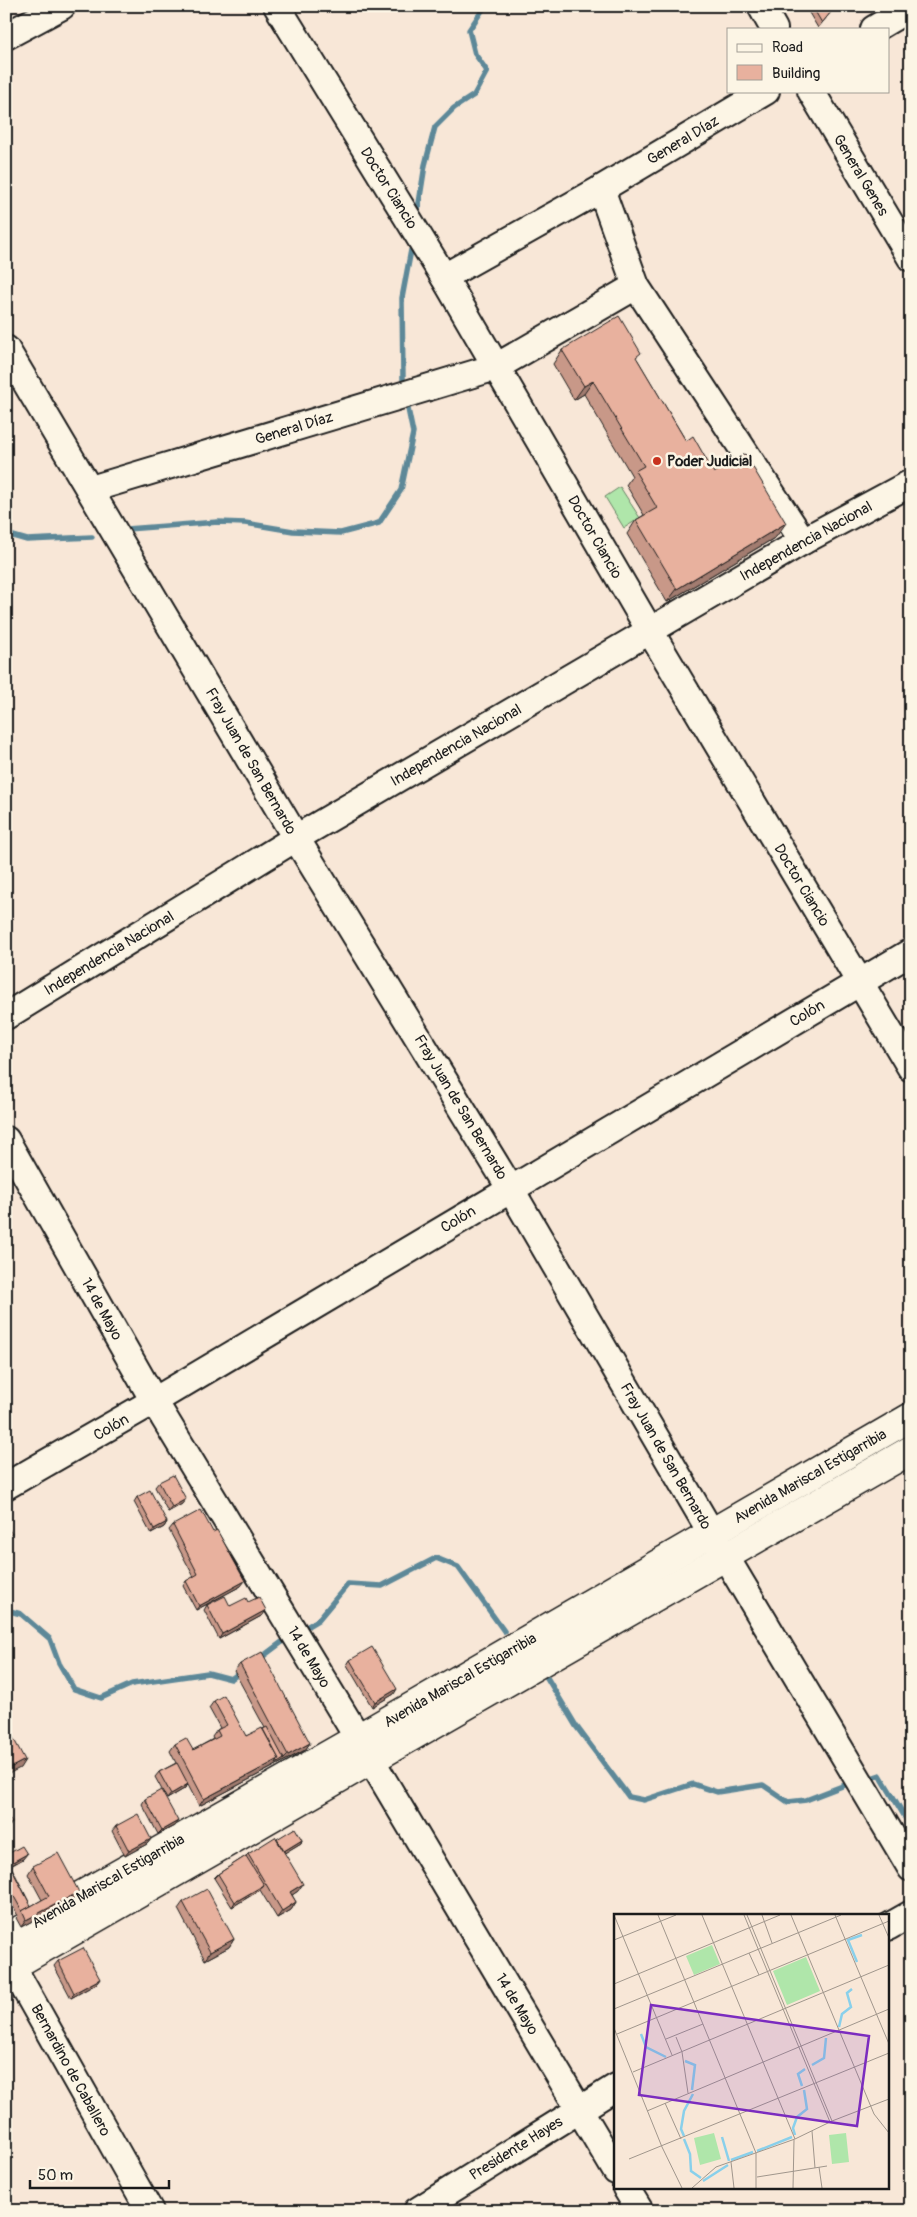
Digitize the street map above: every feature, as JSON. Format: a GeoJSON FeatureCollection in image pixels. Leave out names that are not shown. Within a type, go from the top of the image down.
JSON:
{"type":"FeatureCollection","features":[{"type":"Feature","properties":{"kind":"main road","name":"Avenida Mariscal Estigarribia"},"geometry":{"type":"LineString","coordinates":[[719,1545],[911,1417]]}},
{"type":"Feature","properties":{"kind":"main road","name":"Avenida Mariscal Estigarribia"},"geometry":{"type":"LineString","coordinates":[[9,1961],[364,1749],[719,1545],[911,1450]]}},
{"type":"Feature","properties":{"kind":"main road","name":"Avenida Mariscal Estigarribia"},"geometry":{"type":"LineString","coordinates":[[6,1938],[364,1749]]}},
{"type":"Feature","properties":{"kind":"street"},"geometry":{"type":"LineString","coordinates":[[6,36],[62,6]]}},
{"type":"Feature","properties":{"kind":"street","name":"Doctor Ciancio"},"geometry":{"type":"LineString","coordinates":[[277,6],[444,278],[650,631],[911,1068]]}},
{"type":"Feature","properties":{"kind":"street"},"geometry":{"type":"LineString","coordinates":[[761,6],[773,28]]}},
{"type":"Feature","properties":{"kind":"street"},"geometry":{"type":"LineString","coordinates":[[876,28],[911,7]]}},
{"type":"Feature","properties":{"kind":"street","name":"General Díaz"},"geometry":{"type":"LineString","coordinates":[[444,278],[601,190],[764,92]]}},
{"type":"Feature","properties":{"kind":"street","name":"General Genes"},"geometry":{"type":"LineString","coordinates":[[812,92],[911,258]]}},
{"type":"Feature","properties":{"kind":"street"},"geometry":{"type":"LineString","coordinates":[[601,190],[636,286],[803,541]]}},
{"type":"Feature","properties":{"kind":"street","name":"General Díaz"},"geometry":{"type":"LineString","coordinates":[[91,489],[496,367],[636,286]]}},
{"type":"Feature","properties":{"kind":"street","name":"Fray Juan de San Bernardo"},"geometry":{"type":"LineString","coordinates":[[6,349],[91,489],[296,838],[510,1188],[911,1868]]}},
{"type":"Feature","properties":{"kind":"street","name":"Independencia Nacional"},"geometry":{"type":"LineString","coordinates":[[6,1016],[296,838],[803,541],[911,483]]}},
{"type":"Feature","properties":{"kind":"street","name":"Colón"},"geometry":{"type":"LineString","coordinates":[[6,1486],[154,1402],[510,1188],[911,952]]}},
{"type":"Feature","properties":{"kind":"street","name":"14 de Mayo"},"geometry":{"type":"LineString","coordinates":[[6,1140],[154,1402],[614,2167]]}},
{"type":"Feature","properties":{"kind":"street"},"geometry":{"type":"LineString","coordinates":[[890,1926],[911,1914]]}},
{"type":"Feature","properties":{"kind":"street","name":"Bernardino de Caballero"},"geometry":{"type":"LineString","coordinates":[[9,1961],[150,2211]]}},
{"type":"Feature","properties":{"kind":"street","name":"Presidente Hayes"},"geometry":{"type":"LineString","coordinates":[[417,2211],[579,2108],[614,2088]]}},
{"type":"Feature","properties":{"kind":"street"},"geometry":{"type":"LineString","coordinates":[[627,2190],[640,2211]]}},
{"type":"Feature","properties":{"kind":"green space"},"geometry":{"type":"Polygon","coordinates":[[[620,487],[640,518],[624,528],[605,497],[620,487]]]}},
{"type":"Feature","properties":{"kind":"building"},"geometry":{"type":"Polygon","coordinates":[[[812,6],[834,6],[835,7],[822,23],[812,6]]]}},
{"type":"Feature","properties":{"kind":"building","name":"Poder Judicial"},"geometry":{"type":"Polygon","coordinates":[[[619,316],[641,353],[636,357],[686,441],[693,436],[714,473],[745,454],[786,523],[677,589],[636,520],[657,508],[635,471],[644,466],[593,381],[584,386],[562,350],[619,316]]]}},
{"type":"Feature","properties":{"kind":"building"},"geometry":{"type":"Polygon","coordinates":[[[173,1475],[186,1499],[172,1507],[159,1482],[173,1475]]]}},
{"type":"Feature","properties":{"kind":"building"},"geometry":{"type":"Polygon","coordinates":[[[150,1490],[167,1522],[154,1529],[137,1497],[150,1490]]]}},
{"type":"Feature","properties":{"kind":"building"},"geometry":{"type":"Polygon","coordinates":[[[201,1510],[213,1532],[217,1530],[245,1581],[199,1606],[186,1581],[198,1574],[173,1525],[201,1510]]]}},
{"type":"Feature","properties":{"kind":"building"},"geometry":{"type":"Polygon","coordinates":[[[6,1525],[12,1534],[6,1537],[6,1525]]]}},
{"type":"Feature","properties":{"kind":"building"},"geometry":{"type":"Polygon","coordinates":[[[225,1596],[230,1606],[246,1598],[248,1602],[259,1597],[266,1610],[222,1634],[207,1605],[225,1596]]]}},
{"type":"Feature","properties":{"kind":"building"},"geometry":{"type":"Polygon","coordinates":[[[372,1647],[397,1689],[375,1702],[350,1660],[372,1647]]]}},
{"type":"Feature","properties":{"kind":"building"},"geometry":{"type":"Polygon","coordinates":[[[262,1652],[310,1743],[288,1755],[240,1664],[262,1652]]]}},
{"type":"Feature","properties":{"kind":"building"},"geometry":{"type":"Polygon","coordinates":[[[224,1695],[246,1736],[262,1728],[279,1759],[204,1799],[175,1744],[186,1738],[193,1750],[220,1736],[217,1730],[227,1725],[214,1701],[224,1695]]]}},
{"type":"Feature","properties":{"kind":"building"},"geometry":{"type":"Polygon","coordinates":[[[267,1727],[284,1759],[276,1764],[279,1759],[263,1729],[267,1727]]]}},
{"type":"Feature","properties":{"kind":"building"},"geometry":{"type":"Polygon","coordinates":[[[10,1732],[25,1760],[6,1770],[6,1735],[10,1732]]]}},
{"type":"Feature","properties":{"kind":"building"},"geometry":{"type":"Polygon","coordinates":[[[177,1763],[188,1784],[171,1794],[159,1772],[177,1763]]]}},
{"type":"Feature","properties":{"kind":"building"},"geometry":{"type":"Polygon","coordinates":[[[161,1790],[178,1821],[162,1830],[145,1799],[161,1790]]]}},
{"type":"Feature","properties":{"kind":"building"},"geometry":{"type":"Polygon","coordinates":[[[6,1813],[12,1823],[6,1826],[6,1813]]]}},
{"type":"Feature","properties":{"kind":"building"},"geometry":{"type":"Polygon","coordinates":[[[138,1814],[151,1839],[129,1851],[116,1826],[138,1814]]]}},
{"type":"Feature","properties":{"kind":"building"},"geometry":{"type":"Polygon","coordinates":[[[295,1828],[302,1840],[284,1851],[277,1839],[295,1828]]]}},
{"type":"Feature","properties":{"kind":"building"},"geometry":{"type":"Polygon","coordinates":[[[275,1837],[303,1884],[290,1892],[296,1902],[282,1911],[248,1854],[275,1837]]]}},
{"type":"Feature","properties":{"kind":"building"},"geometry":{"type":"Polygon","coordinates":[[[22,1846],[27,1854],[9,1864],[31,1906],[22,1911],[6,1882],[6,1855],[22,1846]]]}},
{"type":"Feature","properties":{"kind":"building"},"geometry":{"type":"Polygon","coordinates":[[[58,1853],[79,1892],[26,1920],[22,1911],[49,1896],[33,1866],[58,1853]]]}},
{"type":"Feature","properties":{"kind":"building"},"geometry":{"type":"Polygon","coordinates":[[[246,1856],[264,1885],[235,1902],[218,1874],[246,1856]]]}},
{"type":"Feature","properties":{"kind":"building"},"geometry":{"type":"Polygon","coordinates":[[[207,1889],[234,1939],[210,1952],[183,1902],[207,1889]]]}},
{"type":"Feature","properties":{"kind":"building"},"geometry":{"type":"Polygon","coordinates":[[[83,1948],[100,1979],[74,1993],[58,1961],[83,1948]]]}},
{"type":"Feature","properties":{"kind":"waterway"},"geometry":{"type":"LineString","coordinates":[[417,216],[425,165],[435,127],[454,108],[474,95],[487,71],[475,54],[469,30],[485,6]]}},
{"type":"Feature","properties":{"kind":"waterway"},"geometry":{"type":"LineString","coordinates":[[403,379],[402,298],[411,250]]}},
{"type":"Feature","properties":{"kind":"waterway"},"geometry":{"type":"LineString","coordinates":[[127,529],[218,522],[245,523],[293,531],[341,533],[379,523],[401,490],[413,433],[408,409]]}},
{"type":"Feature","properties":{"kind":"waterway"},"geometry":{"type":"LineString","coordinates":[[6,534],[27,540],[92,537]]}},
{"type":"Feature","properties":{"kind":"waterway"},"geometry":{"type":"LineString","coordinates":[[308,1626],[318,1620],[348,1584],[382,1586],[436,1558],[458,1567],[504,1631]]}},
{"type":"Feature","properties":{"kind":"waterway"},"geometry":{"type":"LineString","coordinates":[[6,1610],[21,1614],[50,1639],[59,1663],[74,1689],[101,1698],[132,1684],[208,1673],[231,1679],[242,1671]]}},
{"type":"Feature","properties":{"kind":"waterway"},"geometry":{"type":"LineString","coordinates":[[258,1660],[282,1642]]}},
{"type":"Feature","properties":{"kind":"waterway"},"geometry":{"type":"LineString","coordinates":[[546,1676],[576,1726],[629,1797],[644,1800],[693,1784],[717,1792],[763,1785],[788,1802],[806,1800],[845,1785]]}},
{"type":"Feature","properties":{"kind":"waterway"},"geometry":{"type":"LineString","coordinates":[[874,1777],[880,1775],[911,1827]]}},
{"type":"Feature","properties":{"kind":"place","name":"Poder Judicial"},"geometry":{"type":"Point","coordinates":[657,461]}}]}
